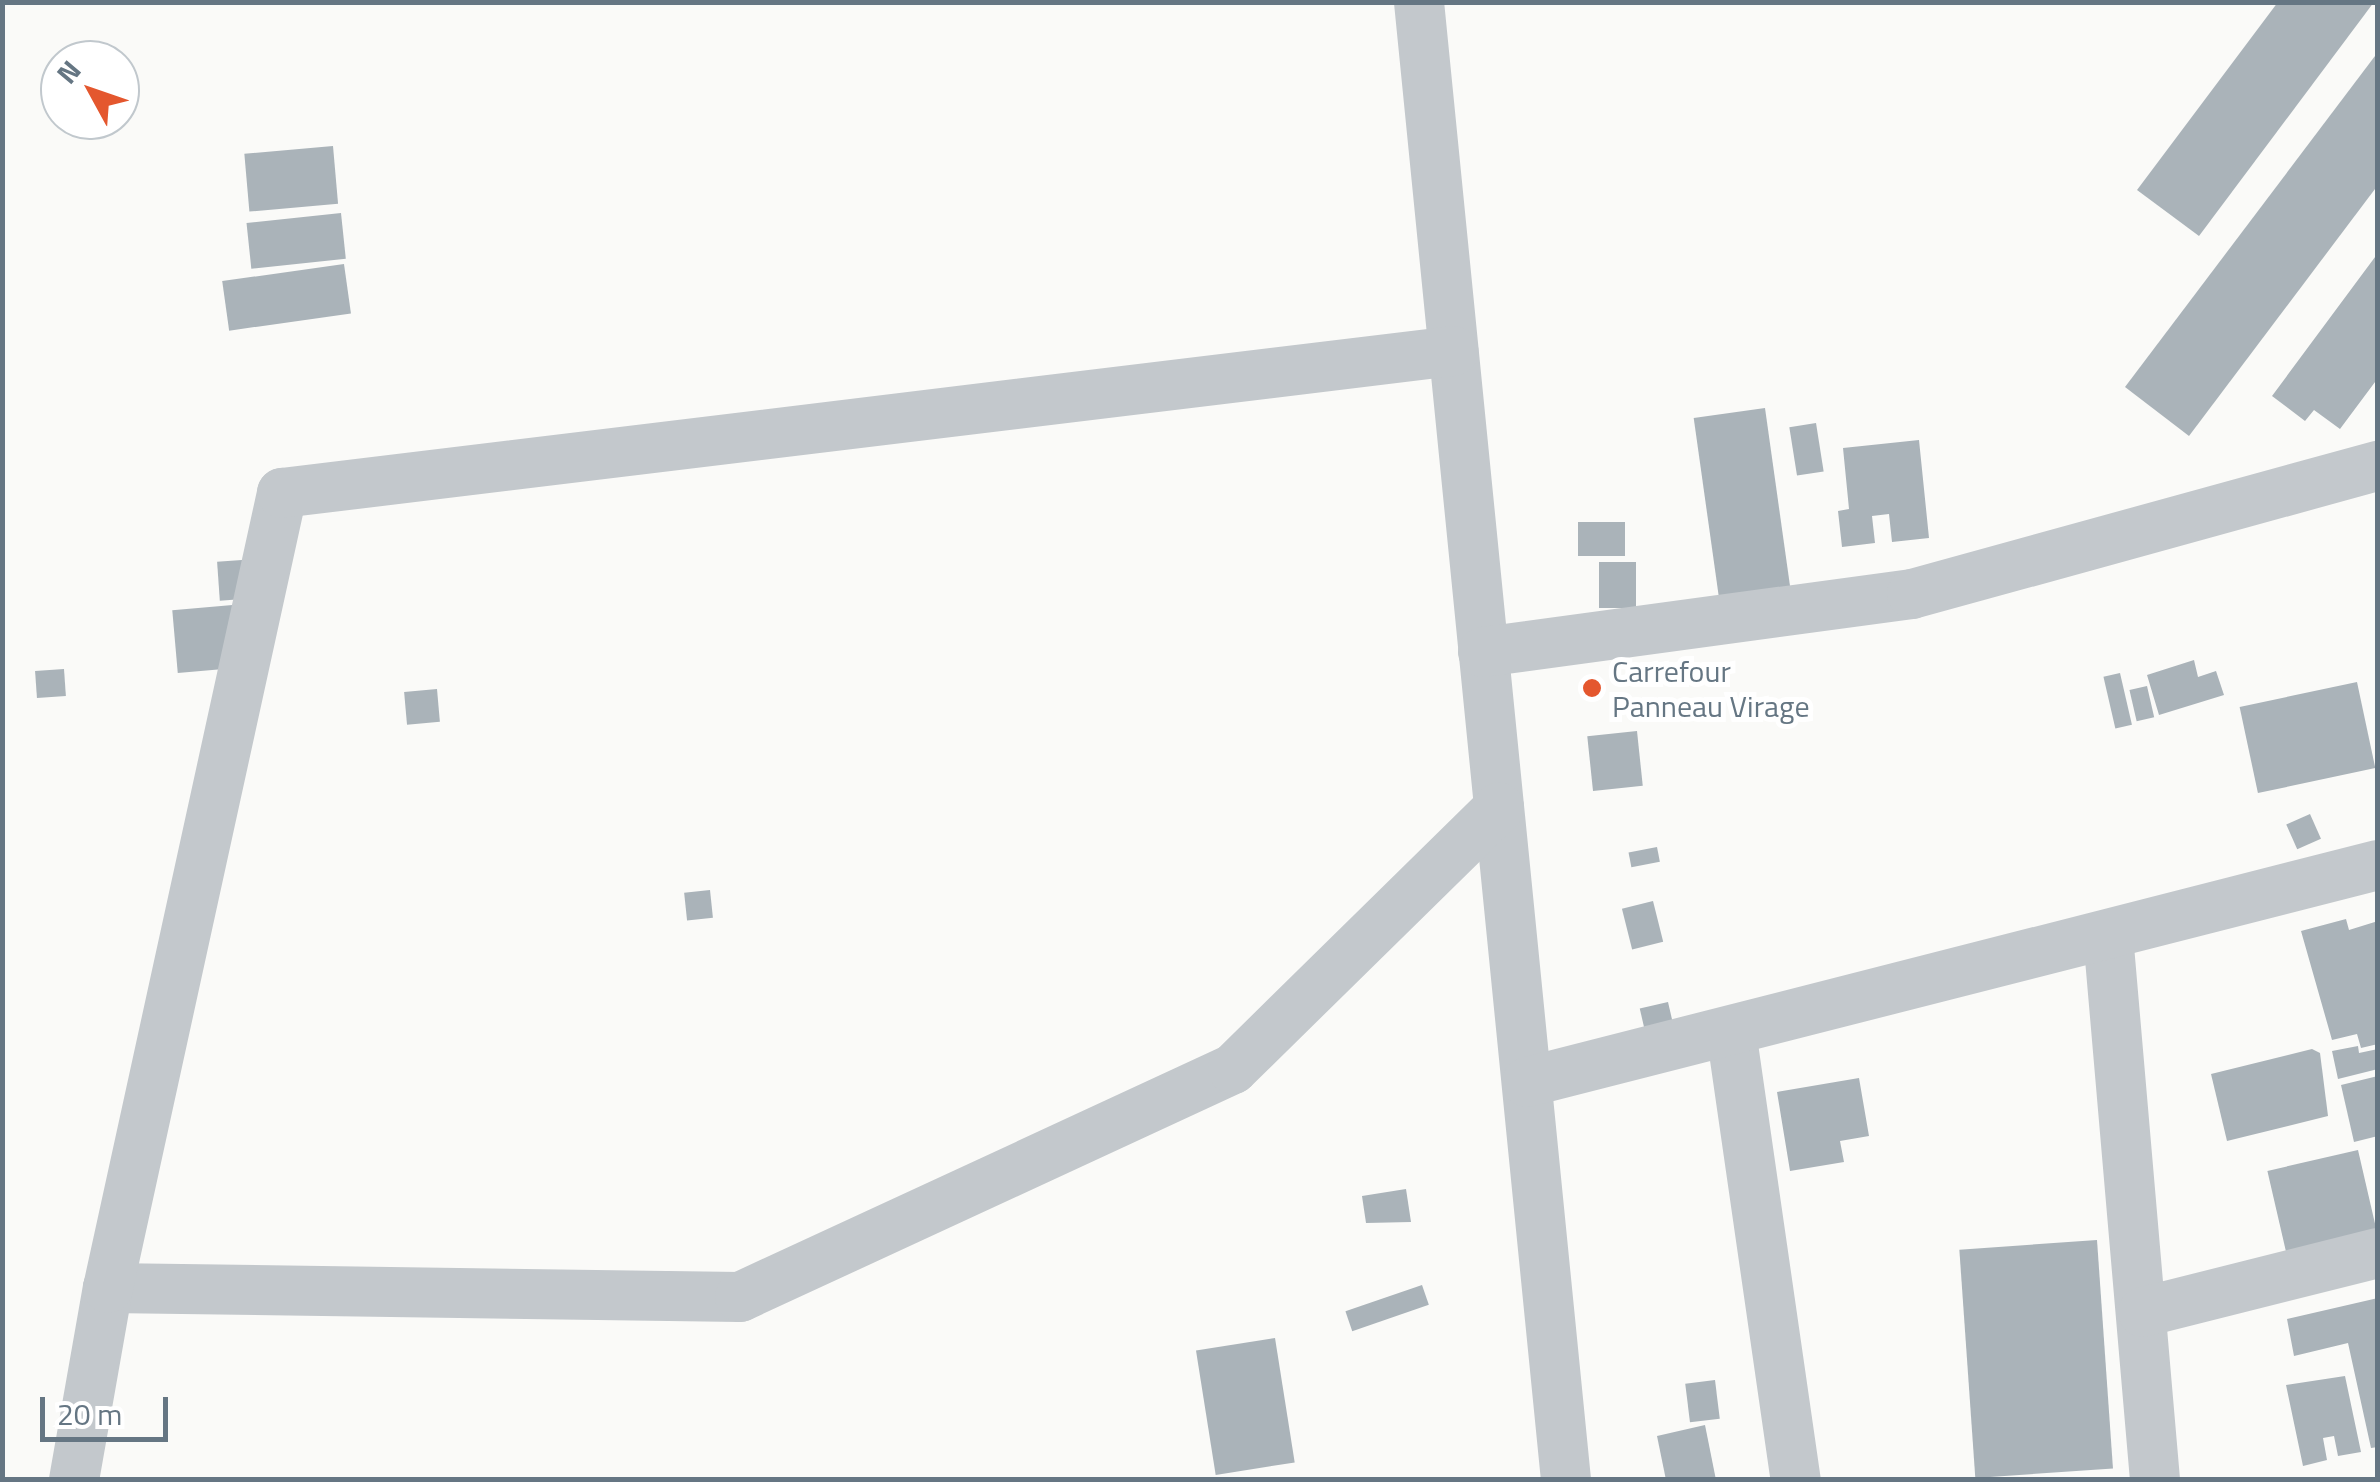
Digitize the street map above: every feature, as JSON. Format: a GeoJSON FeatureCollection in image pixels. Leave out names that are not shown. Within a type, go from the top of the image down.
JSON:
{"type":"FeatureCollection","features":[{"type":"Feature","properties":{"kind":"street"},"geometry":{"type":"LineString","coordinates":[[1419,2],[1566,1480]]}},
{"type":"Feature","properties":{"kind":"street"},"geometry":{"type":"LineString","coordinates":[[74,1480],[108,1288],[282,493],[1453,352]]}},
{"type":"Feature","properties":{"kind":"street"},"geometry":{"type":"LineString","coordinates":[[1483,652],[1912,594],[2378,466]]}},
{"type":"Feature","properties":{"kind":"street"},"geometry":{"type":"LineString","coordinates":[[108,1288],[740,1297],[1233,1069],[1499,808]]}},
{"type":"Feature","properties":{"kind":"street"},"geometry":{"type":"LineString","coordinates":[[1527,1082],[2378,864]]}},
{"type":"Feature","properties":{"kind":"street"},"geometry":{"type":"LineString","coordinates":[[2108,935],[2144,1312],[2155,1480]]}},
{"type":"Feature","properties":{"kind":"street"},"geometry":{"type":"LineString","coordinates":[[1731,1031],[1796,1480]]}},
{"type":"Feature","properties":{"kind":"street"},"geometry":{"type":"LineString","coordinates":[[2144,1312],[2378,1253]]}},
{"type":"Feature","properties":{"kind":"building"},"geometry":{"type":"Polygon","coordinates":[[[2278,2],[2374,2],[2199,236],[2137,190],[2278,2]]]}},
{"type":"Feature","properties":{"kind":"building"},"geometry":{"type":"Polygon","coordinates":[[[2378,52],[2378,185],[2189,436],[2125,387],[2378,52]]]}},
{"type":"Feature","properties":{"kind":"building"},"geometry":{"type":"Polygon","coordinates":[[[333,146],[338,204],[249,212],[244,154],[333,146]]]}},
{"type":"Feature","properties":{"kind":"building"},"geometry":{"type":"Polygon","coordinates":[[[341,213],[346,259],[251,269],[247,223],[341,213]]]}},
{"type":"Feature","properties":{"kind":"building"},"geometry":{"type":"Polygon","coordinates":[[[2378,253],[2378,378],[2340,429],[2314,410],[2305,421],[2272,396],[2378,253]]]}},
{"type":"Feature","properties":{"kind":"building"},"geometry":{"type":"Polygon","coordinates":[[[344,264],[351,314],[229,331],[222,281],[344,264]]]}},
{"type":"Feature","properties":{"kind":"building"},"geometry":{"type":"Polygon","coordinates":[[[1765,408],[1791,591],[1719,601],[1694,418],[1765,408]]]}},
{"type":"Feature","properties":{"kind":"building"},"geometry":{"type":"Polygon","coordinates":[[[1816,423],[1824,471],[1797,476],[1789,427],[1816,423]]]}},
{"type":"Feature","properties":{"kind":"building"},"geometry":{"type":"Polygon","coordinates":[[[1919,440],[1929,538],[1892,542],[1889,514],[1872,516],[1875,543],[1842,547],[1838,511],[1849,509],[1843,448],[1919,440]]]}},
{"type":"Feature","properties":{"kind":"building"},"geometry":{"type":"Polygon","coordinates":[[[1578,522],[1625,522],[1625,556],[1578,556],[1578,522]]]}},
{"type":"Feature","properties":{"kind":"building"},"geometry":{"type":"Polygon","coordinates":[[[256,559],[259,598],[220,601],[217,562],[256,559]]]}},
{"type":"Feature","properties":{"kind":"building"},"geometry":{"type":"Polygon","coordinates":[[[1599,562],[1636,562],[1636,608],[1599,608],[1599,562]]]}},
{"type":"Feature","properties":{"kind":"building"},"geometry":{"type":"Polygon","coordinates":[[[244,604],[249,667],[178,673],[172,610],[244,604]]]}},
{"type":"Feature","properties":{"kind":"building"},"geometry":{"type":"Polygon","coordinates":[[[2194,660],[2198,677],[2216,671],[2224,695],[2159,715],[2147,675],[2194,660]]]}},
{"type":"Feature","properties":{"kind":"building"},"geometry":{"type":"Polygon","coordinates":[[[64,669],[66,696],[37,698],[35,671],[64,669]]]}},
{"type":"Feature","properties":{"kind":"building"},"geometry":{"type":"Polygon","coordinates":[[[2120,673],[2132,725],[2115,728],[2103,677],[2120,673]]]}},
{"type":"Feature","properties":{"kind":"building"},"geometry":{"type":"Polygon","coordinates":[[[2357,682],[2375,768],[2258,793],[2240,707],[2357,682]]]}},
{"type":"Feature","properties":{"kind":"building"},"geometry":{"type":"Polygon","coordinates":[[[2147,686],[2154,717],[2137,721],[2129,690],[2147,686]]]}},
{"type":"Feature","properties":{"kind":"building"},"geometry":{"type":"Polygon","coordinates":[[[437,689],[440,722],[407,725],[404,692],[437,689]]]}},
{"type":"Feature","properties":{"kind":"building"},"geometry":{"type":"Polygon","coordinates":[[[1637,731],[1643,786],[1593,791],[1587,736],[1637,731]]]}},
{"type":"Feature","properties":{"kind":"building"},"geometry":{"type":"Polygon","coordinates":[[[2310,814],[2321,839],[2297,849],[2286,825],[2310,814]]]}},
{"type":"Feature","properties":{"kind":"building"},"geometry":{"type":"Polygon","coordinates":[[[1657,847],[1660,862],[1631,867],[1629,853],[1657,847]]]}},
{"type":"Feature","properties":{"kind":"building"},"geometry":{"type":"Polygon","coordinates":[[[710,890],[713,918],[687,921],[684,893],[710,890]]]}},
{"type":"Feature","properties":{"kind":"building"},"geometry":{"type":"Polygon","coordinates":[[[1653,901],[1663,942],[1632,949],[1622,909],[1653,901]]]}},
{"type":"Feature","properties":{"kind":"building"},"geometry":{"type":"Polygon","coordinates":[[[2346,919],[2349,930],[2378,921],[2378,1044],[2361,1048],[2357,1034],[2332,1040],[2301,931],[2346,919]]]}},
{"type":"Feature","properties":{"kind":"building"},"geometry":{"type":"Polygon","coordinates":[[[1668,1002],[1675,1032],[1647,1039],[1640,1009],[1668,1002]]]}},
{"type":"Feature","properties":{"kind":"building"},"geometry":{"type":"Polygon","coordinates":[[[2358,1046],[2359,1053],[2378,1049],[2378,1069],[2338,1079],[2332,1051],[2358,1046]]]}},
{"type":"Feature","properties":{"kind":"building"},"geometry":{"type":"Polygon","coordinates":[[[2312,1049],[2320,1053],[2328,1116],[2227,1141],[2211,1074],[2312,1049]]]}},
{"type":"Feature","properties":{"kind":"building"},"geometry":{"type":"Polygon","coordinates":[[[2378,1076],[2378,1136],[2354,1142],[2341,1085],[2378,1076]]]}},
{"type":"Feature","properties":{"kind":"building"},"geometry":{"type":"Polygon","coordinates":[[[1859,1078],[1869,1136],[1840,1141],[1844,1162],[1790,1171],[1777,1092],[1859,1078]]]}},
{"type":"Feature","properties":{"kind":"building"},"geometry":{"type":"Polygon","coordinates":[[[2358,1150],[2378,1235],[2287,1256],[2267,1171],[2358,1150]]]}},
{"type":"Feature","properties":{"kind":"building"},"geometry":{"type":"Polygon","coordinates":[[[1406,1189],[1411,1222],[1366,1223],[1362,1196],[1406,1189]]]}},
{"type":"Feature","properties":{"kind":"building"},"geometry":{"type":"Polygon","coordinates":[[[2097,1240],[2113,1468],[1975,1478],[1959,1250],[2097,1240]]]}},
{"type":"Feature","properties":{"kind":"building"},"geometry":{"type":"Polygon","coordinates":[[[1422,1285],[1429,1305],[1352,1331],[1345,1311],[1422,1285]]]}},
{"type":"Feature","properties":{"kind":"building"},"geometry":{"type":"Polygon","coordinates":[[[2378,1298],[2378,1447],[2371,1448],[2348,1343],[2294,1356],[2287,1319],[2378,1298]]]}},
{"type":"Feature","properties":{"kind":"building"},"geometry":{"type":"Polygon","coordinates":[[[1275,1338],[1295,1462],[1216,1475],[1196,1351],[1275,1338]]]}},
{"type":"Feature","properties":{"kind":"building"},"geometry":{"type":"Polygon","coordinates":[[[2345,1376],[2361,1452],[2338,1456],[2334,1436],[2323,1438],[2327,1460],[2303,1466],[2286,1385],[2345,1376]]]}},
{"type":"Feature","properties":{"kind":"building"},"geometry":{"type":"Polygon","coordinates":[[[1715,1380],[1720,1419],[1690,1422],[1685,1384],[1715,1380]]]}},
{"type":"Feature","properties":{"kind":"building"},"geometry":{"type":"Polygon","coordinates":[[[1705,1425],[1716,1480],[1666,1480],[1657,1436],[1705,1425]]]}},
{"type":"Feature","properties":{"kind":"place","name":"Carrefour Panneau Virage"},"geometry":{"type":"Point","coordinates":[1592,688]}}]}
